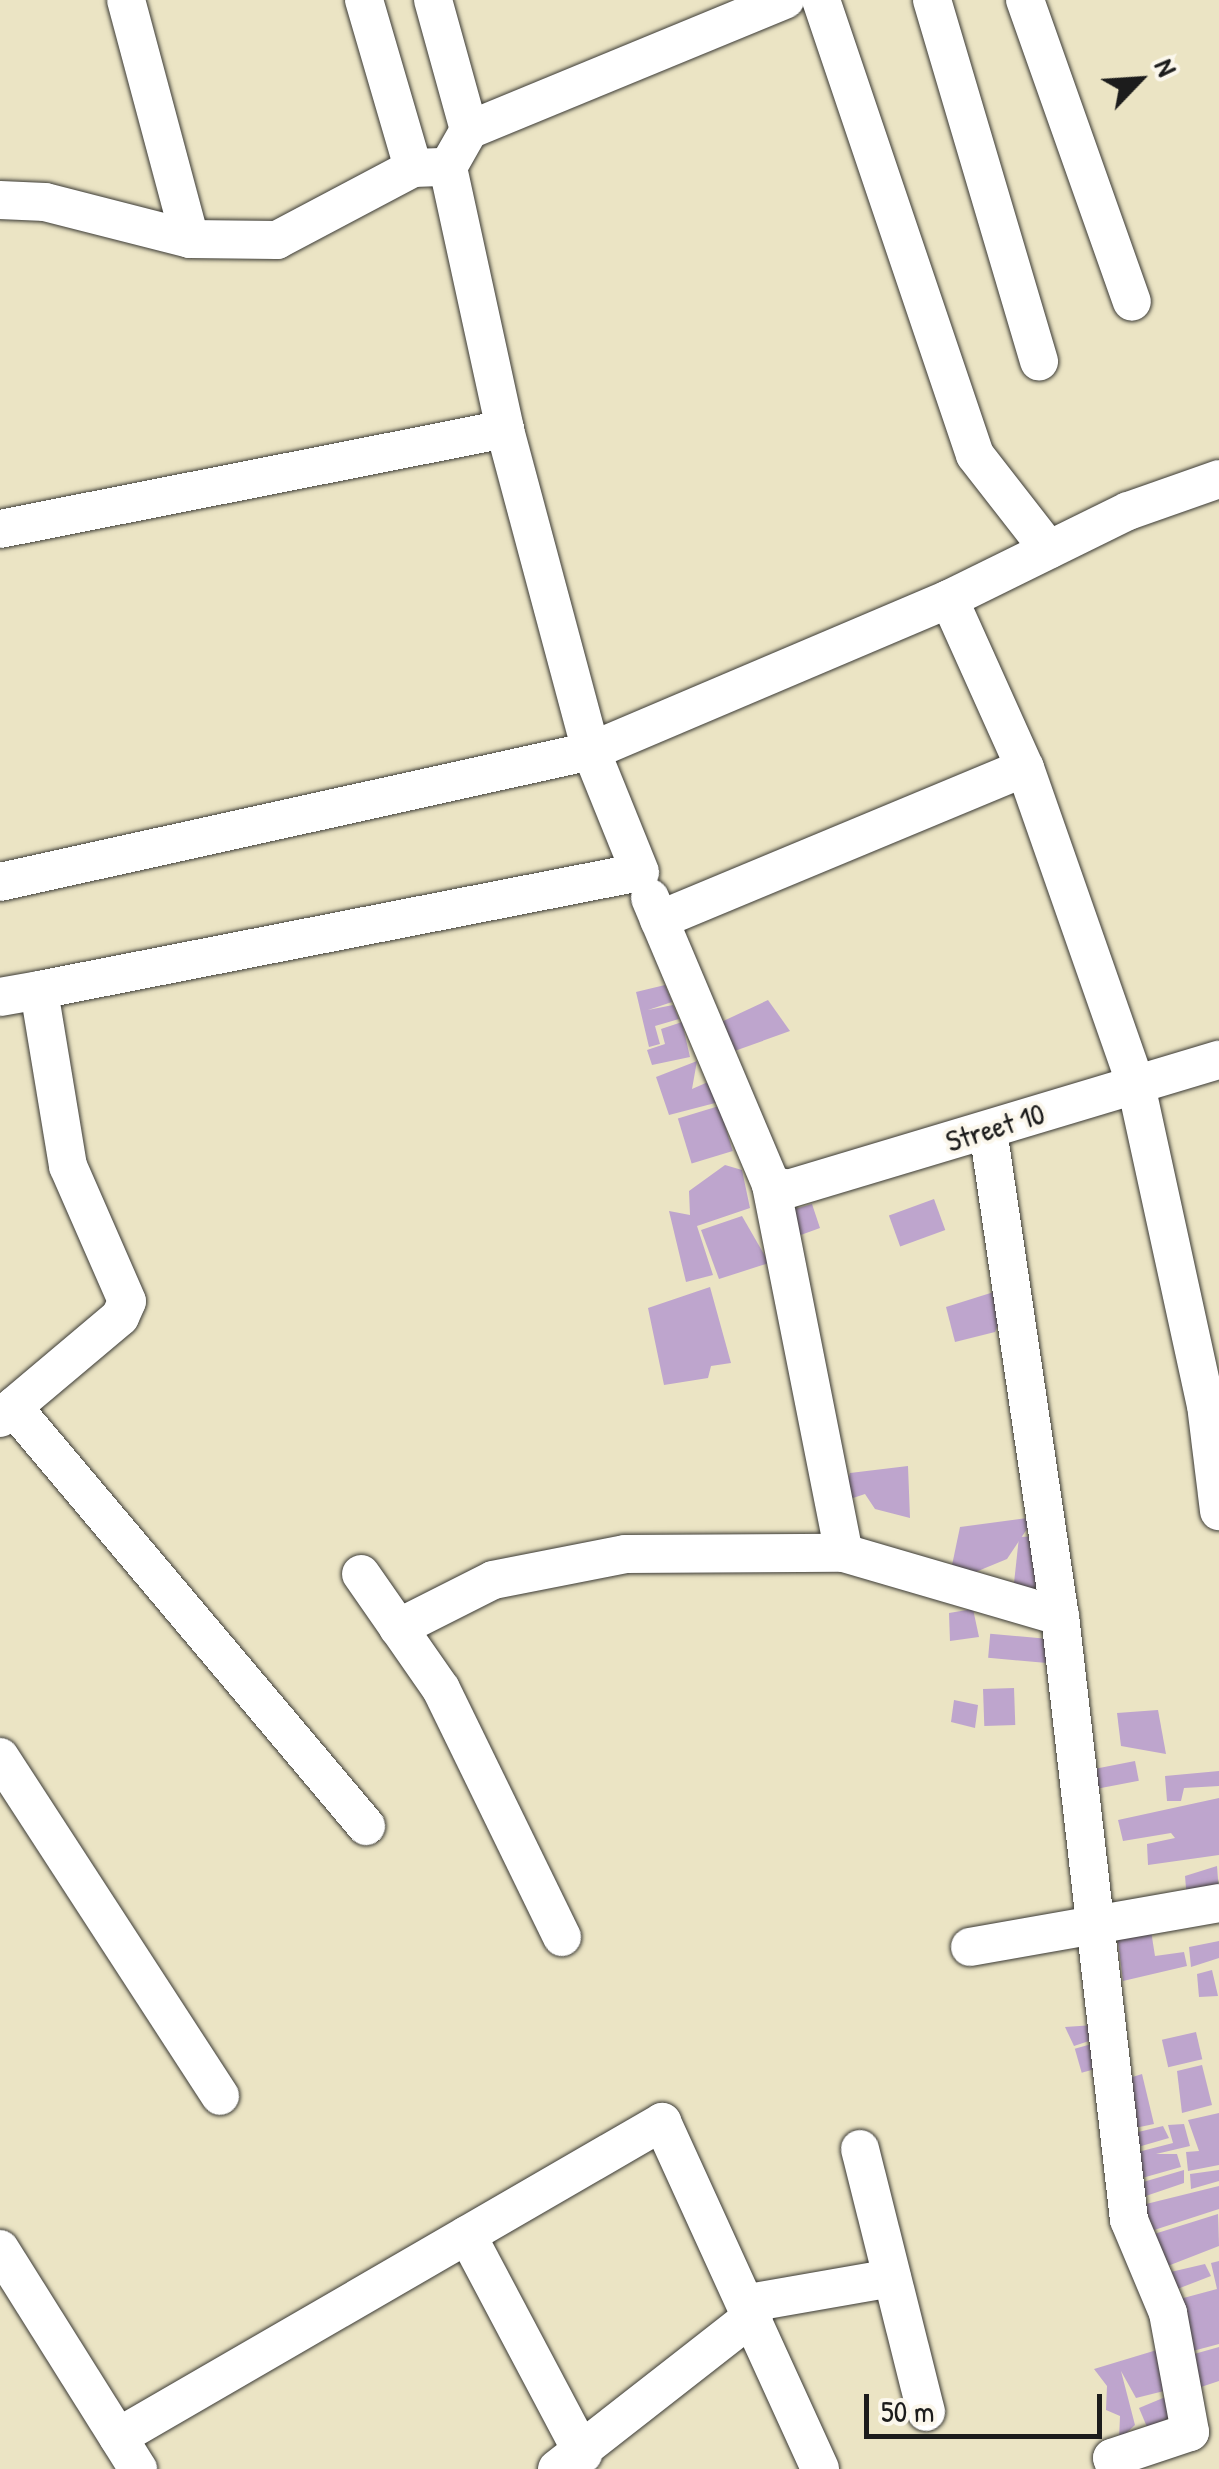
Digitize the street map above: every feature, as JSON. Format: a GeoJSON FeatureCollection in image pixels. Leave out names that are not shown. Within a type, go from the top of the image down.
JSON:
{"type":"FeatureCollection","features":[{"type":"Feature","properties":{"kind":"street"},"geometry":{"type":"LineString","coordinates":[[126,0],[190,239]]}},
{"type":"Feature","properties":{"kind":"street"},"geometry":{"type":"LineString","coordinates":[[364,0],[431,168],[591,750],[771,1185],[844,1553]]}},
{"type":"Feature","properties":{"kind":"street"},"geometry":{"type":"LineString","coordinates":[[433,0],[469,130]]}},
{"type":"Feature","properties":{"kind":"street"},"geometry":{"type":"LineString","coordinates":[[0,200],[45,202],[190,239],[277,240],[431,168],[469,130],[784,0]]}},
{"type":"Feature","properties":{"kind":"street"},"geometry":{"type":"LineString","coordinates":[[820,0],[975,455],[1049,550]]}},
{"type":"Feature","properties":{"kind":"street"},"geometry":{"type":"LineString","coordinates":[[932,0],[1039,362]]}},
{"type":"Feature","properties":{"kind":"street"},"geometry":{"type":"LineString","coordinates":[[1025,0],[1132,302]]}},
{"type":"Feature","properties":{"kind":"street"},"geometry":{"type":"LineString","coordinates":[[0,528],[505,428]]}},
{"type":"Feature","properties":{"kind":"street"},"geometry":{"type":"LineString","coordinates":[[0,882],[591,750],[949,599],[1049,550],[1219,479]]}},
{"type":"Feature","properties":{"kind":"street"},"geometry":{"type":"LineString","coordinates":[[949,599],[1025,768],[1136,1085],[1206,1405],[1219,1510]]}},
{"type":"Feature","properties":{"kind":"street"},"geometry":{"type":"LineString","coordinates":[[659,920],[1025,768]]}},
{"type":"Feature","properties":{"kind":"street"},"geometry":{"type":"LineString","coordinates":[[0,997],[640,872]]}},
{"type":"Feature","properties":{"kind":"street"},"geometry":{"type":"LineString","coordinates":[[39,990],[68,1166],[127,1301],[120,1317],[6,1413],[366,1826]]}},
{"type":"Feature","properties":{"kind":"street","name":"Street 10"},"geometry":{"type":"LineString","coordinates":[[771,1185],[788,1189],[1219,1060]]}},
{"type":"Feature","properties":{"kind":"street"},"geometry":{"type":"LineString","coordinates":[[988,1130],[1060,1616],[1130,2220],[1168,2314],[1205,2426],[1112,2458],[1116,2469]]}},
{"type":"Feature","properties":{"kind":"street"},"geometry":{"type":"LineString","coordinates":[[398,1628],[493,1580],[625,1554],[844,1553],[1060,1616]]}},
{"type":"Feature","properties":{"kind":"street"},"geometry":{"type":"LineString","coordinates":[[361,1574],[441,1688],[562,1937]]}},
{"type":"Feature","properties":{"kind":"street"},"geometry":{"type":"LineString","coordinates":[[0,1757],[220,2096]]}},
{"type":"Feature","properties":{"kind":"street"},"geometry":{"type":"LineString","coordinates":[[970,1947],[1095,1919],[1219,1904]]}},
{"type":"Feature","properties":{"kind":"street"},"geometry":{"type":"LineString","coordinates":[[118,2436],[662,2122],[752,2309],[820,2469]]}},
{"type":"Feature","properties":{"kind":"street"},"geometry":{"type":"LineString","coordinates":[[860,2149],[926,2412]]}},
{"type":"Feature","properties":{"kind":"street"},"geometry":{"type":"LineString","coordinates":[[467,2235],[570,2461],[752,2309],[892,2278]]}},
{"type":"Feature","properties":{"kind":"street"},"geometry":{"type":"LineString","coordinates":[[0,2248],[138,2469]]}},
{"type":"Feature","properties":{"kind":"building"},"geometry":{"type":"Polygon","coordinates":[[[665,985],[672,1002],[648,1010],[673,1005],[679,1019],[655,1026],[660,1044],[649,1047],[636,992],[665,985]]]}},
{"type":"Feature","properties":{"kind":"building"},"geometry":{"type":"Polygon","coordinates":[[[768,1000],[790,1031],[729,1053],[717,1024],[768,1000]]]}},
{"type":"Feature","properties":{"kind":"building"},"geometry":{"type":"Polygon","coordinates":[[[682,1022],[690,1057],[652,1065],[647,1050],[665,1044],[661,1029],[682,1022]]]}},
{"type":"Feature","properties":{"kind":"building"},"geometry":{"type":"Polygon","coordinates":[[[697,1061],[692,1089],[708,1082],[719,1102],[669,1115],[656,1077],[697,1061]]]}},
{"type":"Feature","properties":{"kind":"building"},"geometry":{"type":"Polygon","coordinates":[[[719,1106],[733,1151],[692,1164],[678,1119],[719,1106]]]}},
{"type":"Feature","properties":{"kind":"building"},"geometry":{"type":"Polygon","coordinates":[[[725,1165],[742,1170],[750,1208],[697,1226],[713,1275],[686,1282],[669,1211],[690,1215],[689,1191],[725,1165]]]}},
{"type":"Feature","properties":{"kind":"building"},"geometry":{"type":"Polygon","coordinates":[[[934,1199],[945,1230],[900,1246],[889,1215],[934,1199]]]}},
{"type":"Feature","properties":{"kind":"building"},"geometry":{"type":"Polygon","coordinates":[[[812,1204],[820,1228],[787,1240],[781,1213],[812,1204]]]}},
{"type":"Feature","properties":{"kind":"building"},"geometry":{"type":"Polygon","coordinates":[[[742,1216],[769,1263],[719,1279],[701,1230],[742,1216]]]}},
{"type":"Feature","properties":{"kind":"building"},"geometry":{"type":"Polygon","coordinates":[[[710,1287],[731,1363],[711,1366],[708,1378],[664,1385],[648,1308],[710,1287]]]}},
{"type":"Feature","properties":{"kind":"building"},"geometry":{"type":"Polygon","coordinates":[[[997,1291],[1003,1313],[995,1332],[955,1342],[946,1307],[997,1291]]]}},
{"type":"Feature","properties":{"kind":"building"},"geometry":{"type":"Polygon","coordinates":[[[908,1466],[910,1518],[875,1509],[865,1494],[844,1501],[850,1473],[908,1466]]]}},
{"type":"Feature","properties":{"kind":"building"},"geometry":{"type":"Polygon","coordinates":[[[1035,1517],[1007,1559],[961,1578],[951,1570],[960,1527],[1035,1517]]]}},
{"type":"Feature","properties":{"kind":"building"},"geometry":{"type":"Polygon","coordinates":[[[1041,1536],[1046,1598],[1014,1583],[1019,1537],[1041,1536]]]}},
{"type":"Feature","properties":{"kind":"building"},"geometry":{"type":"Polygon","coordinates":[[[973,1609],[979,1637],[950,1641],[949,1613],[973,1609]]]}},
{"type":"Feature","properties":{"kind":"building"},"geometry":{"type":"Polygon","coordinates":[[[990,1634],[1049,1639],[1047,1663],[988,1658],[990,1634]]]}},
{"type":"Feature","properties":{"kind":"building"},"geometry":{"type":"Polygon","coordinates":[[[1014,1688],[1015,1725],[984,1726],[983,1689],[1014,1688]]]}},
{"type":"Feature","properties":{"kind":"building"},"geometry":{"type":"Polygon","coordinates":[[[954,1700],[978,1705],[975,1728],[951,1722],[954,1700]]]}},
{"type":"Feature","properties":{"kind":"building"},"geometry":{"type":"Polygon","coordinates":[[[1158,1710],[1166,1754],[1121,1746],[1117,1713],[1158,1710]]]}},
{"type":"Feature","properties":{"kind":"building"},"geometry":{"type":"Polygon","coordinates":[[[1135,1761],[1139,1781],[1075,1793],[1071,1773],[1135,1761]]]}},
{"type":"Feature","properties":{"kind":"building"},"geometry":{"type":"Polygon","coordinates":[[[1219,1771],[1219,1786],[1184,1788],[1181,1801],[1167,1801],[1165,1776],[1219,1771]]]}},
{"type":"Feature","properties":{"kind":"building"},"geometry":{"type":"Polygon","coordinates":[[[1219,1798],[1219,1855],[1148,1865],[1147,1844],[1175,1838],[1171,1833],[1123,1841],[1118,1820],[1219,1798]]]}},
{"type":"Feature","properties":{"kind":"building"},"geometry":{"type":"Polygon","coordinates":[[[1217,1866],[1219,1893],[1187,1900],[1185,1876],[1217,1866]]]}},
{"type":"Feature","properties":{"kind":"building"},"geometry":{"type":"Polygon","coordinates":[[[1149,1918],[1155,1956],[1184,1952],[1187,1966],[1123,1981],[1116,1926],[1149,1918]]]}},
{"type":"Feature","properties":{"kind":"building"},"geometry":{"type":"Polygon","coordinates":[[[1219,1941],[1219,1958],[1191,1967],[1189,1947],[1219,1941]]]}},
{"type":"Feature","properties":{"kind":"building"},"geometry":{"type":"Polygon","coordinates":[[[1212,1970],[1218,1996],[1199,1997],[1197,1974],[1212,1970]]]}},
{"type":"Feature","properties":{"kind":"building"},"geometry":{"type":"Polygon","coordinates":[[[1094,2025],[1095,2039],[1074,2046],[1065,2027],[1094,2025]]]}},
{"type":"Feature","properties":{"kind":"building"},"geometry":{"type":"Polygon","coordinates":[[[1196,2032],[1202,2059],[1168,2067],[1162,2040],[1196,2032]]]}},
{"type":"Feature","properties":{"kind":"building"},"geometry":{"type":"Polygon","coordinates":[[[1095,2043],[1102,2067],[1082,2073],[1075,2049],[1095,2043]]]}},
{"type":"Feature","properties":{"kind":"building"},"geometry":{"type":"Polygon","coordinates":[[[1202,2065],[1212,2105],[1182,2113],[1177,2071],[1202,2065]]]}},
{"type":"Feature","properties":{"kind":"building"},"geometry":{"type":"Polygon","coordinates":[[[1142,2074],[1154,2124],[1135,2128],[1120,2081],[1142,2074]]]}},
{"type":"Feature","properties":{"kind":"building"},"geometry":{"type":"Polygon","coordinates":[[[1219,2113],[1219,2165],[1188,2171],[1186,2152],[1199,2151],[1188,2120],[1219,2113]]]}},
{"type":"Feature","properties":{"kind":"building"},"geometry":{"type":"Polygon","coordinates":[[[1184,2124],[1190,2146],[1156,2154],[1177,2154],[1181,2167],[1135,2180],[1134,2153],[1173,2143],[1168,2125],[1184,2124]]]}},
{"type":"Feature","properties":{"kind":"building"},"geometry":{"type":"Polygon","coordinates":[[[1163,2126],[1169,2138],[1131,2149],[1130,2134],[1163,2126]]]}},
{"type":"Feature","properties":{"kind":"building"},"geometry":{"type":"Polygon","coordinates":[[[1184,2170],[1184,2183],[1137,2199],[1133,2185],[1184,2170]]]}},
{"type":"Feature","properties":{"kind":"building"},"geometry":{"type":"Polygon","coordinates":[[[1219,2170],[1219,2181],[1191,2189],[1190,2174],[1219,2170]]]}},
{"type":"Feature","properties":{"kind":"building"},"geometry":{"type":"Polygon","coordinates":[[[1219,2186],[1219,2209],[1148,2232],[1142,2205],[1219,2186]]]}},
{"type":"Feature","properties":{"kind":"building"},"geometry":{"type":"Polygon","coordinates":[[[1218,2214],[1219,2246],[1160,2269],[1151,2235],[1218,2214]]]}},
{"type":"Feature","properties":{"kind":"building"},"geometry":{"type":"Polygon","coordinates":[[[1219,2261],[1219,2344],[1189,2352],[1176,2300],[1217,2289],[1211,2263],[1219,2261]]]}},
{"type":"Feature","properties":{"kind":"building"},"geometry":{"type":"Polygon","coordinates":[[[1205,2264],[1211,2276],[1167,2293],[1162,2274],[1205,2264]]]}},
{"type":"Feature","properties":{"kind":"building"},"geometry":{"type":"Polygon","coordinates":[[[1170,2346],[1168,2390],[1136,2398],[1121,2371],[1135,2425],[1119,2440],[1120,2416],[1106,2410],[1107,2386],[1094,2369],[1170,2346]]]}},
{"type":"Feature","properties":{"kind":"building"},"geometry":{"type":"Polygon","coordinates":[[[1219,2347],[1219,2381],[1192,2390],[1180,2358],[1219,2347]]]}},
{"type":"Feature","properties":{"kind":"building"},"geometry":{"type":"Polygon","coordinates":[[[1187,2388],[1190,2411],[1147,2427],[1139,2408],[1187,2388]]]}}]}
